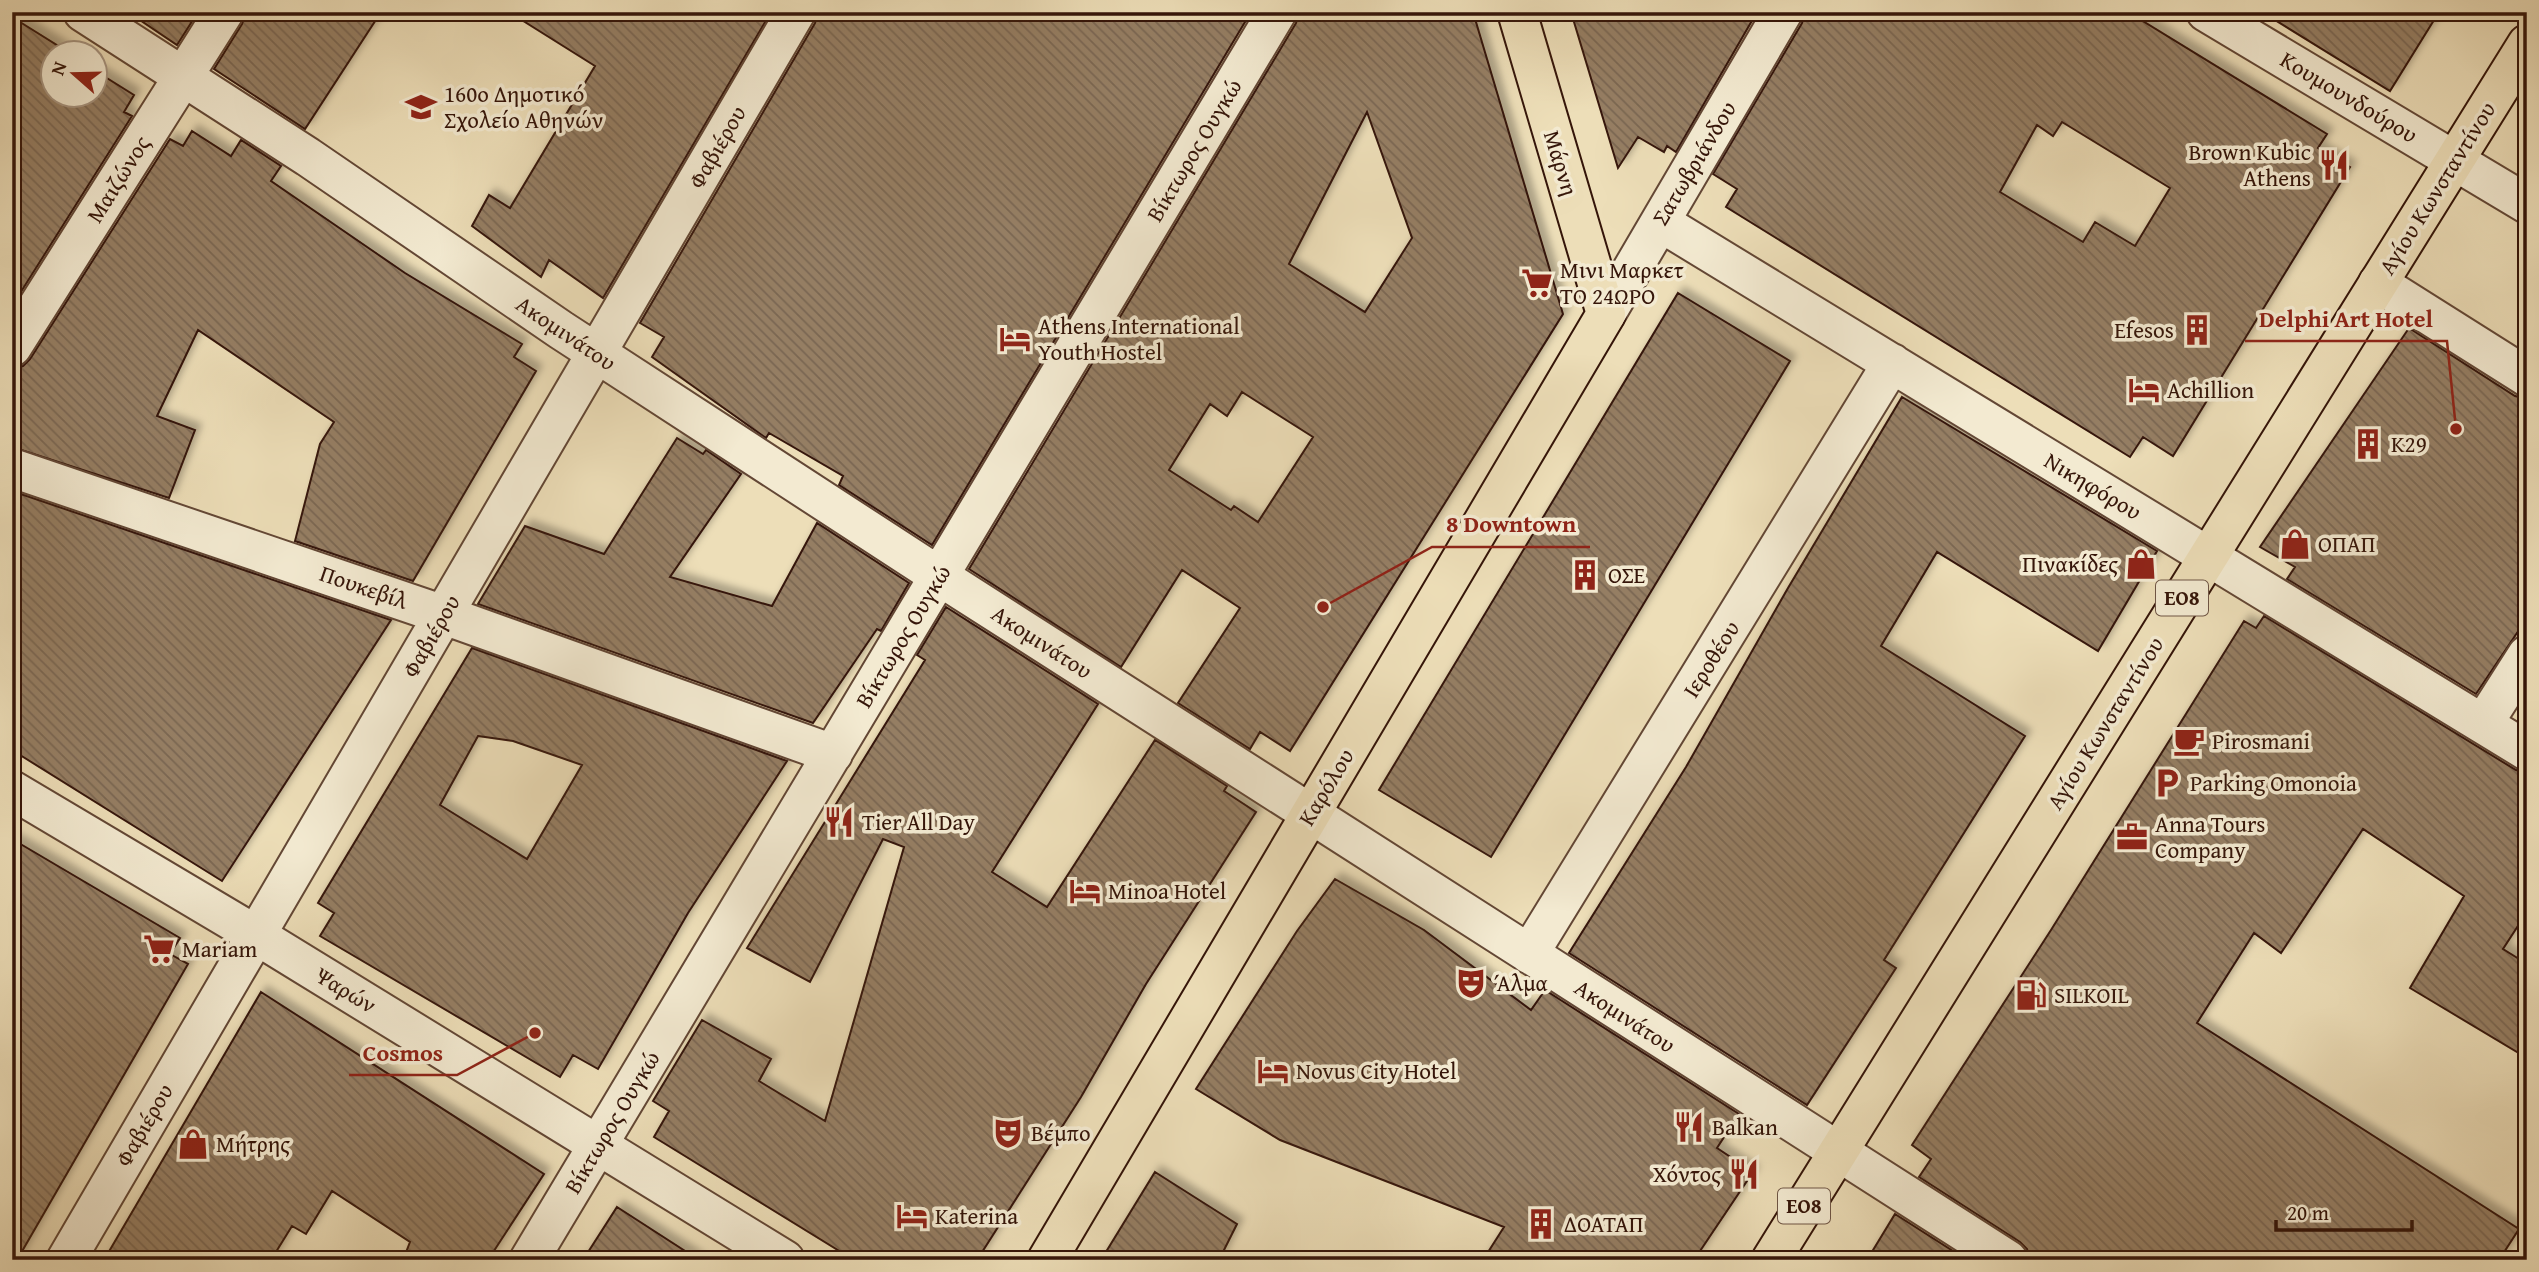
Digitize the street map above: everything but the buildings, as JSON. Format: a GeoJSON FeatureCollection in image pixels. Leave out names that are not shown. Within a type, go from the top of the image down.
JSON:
{"type":"FeatureCollection","features":[{"type":"Feature","properties":{"kind":"main road","name":"Μάρνη"},"geometry":{"type":"LineString","coordinates":[[1517,12],[1606,314]]}},
{"type":"Feature","properties":{"kind":"main road","name":"Αγίου Κωνσταντίνου"},"geometry":{"type":"LineString","coordinates":[[1771,1260],[2527,44]]}},
{"type":"Feature","properties":{"kind":"main road","name":"Καρόλου"},"geometry":{"type":"LineString","coordinates":[[1047,1260],[1606,314]]}},
{"type":"Feature","properties":{"kind":"street","name":"Ακομινάτου"},"geometry":{"type":"LineString","coordinates":[[83,12],[184,76],[596,353],[939,576],[2008,1260]]}},
{"type":"Feature","properties":{"kind":"street","name":"Μαιζώνος"},"geometry":{"type":"LineString","coordinates":[[12,347],[224,12]]}},
{"type":"Feature","properties":{"kind":"street","name":"Φαβιέρου"},"geometry":{"type":"LineString","coordinates":[[66,1260],[796,12]]}},
{"type":"Feature","properties":{"kind":"street","name":"Βίκτωρος Ουγκώ"},"geometry":{"type":"LineString","coordinates":[[529,1260],[1277,12]]}},
{"type":"Feature","properties":{"kind":"street","name":"Σατωβριάνδου"},"geometry":{"type":"LineString","coordinates":[[1606,314],[1783,12]]}},
{"type":"Feature","properties":{"kind":"street","name":"Κουμουνδούρου"},"geometry":{"type":"LineString","coordinates":[[2206,12],[2527,204]]}},
{"type":"Feature","properties":{"kind":"street","name":"Νικηφόρου"},"geometry":{"type":"LineString","coordinates":[[1660,222],[2527,751]]}},
{"type":"Feature","properties":{"kind":"street"},"geometry":{"type":"LineString","coordinates":[[2378,283],[2527,377]]}},
{"type":"Feature","properties":{"kind":"street","name":"Ιεροθέου"},"geometry":{"type":"LineString","coordinates":[[1529,954],[1892,363]]}},
{"type":"Feature","properties":{"kind":"street","name":"Πουκεβίλ"},"geometry":{"type":"LineString","coordinates":[[12,468],[444,615],[833,754]]}},
{"type":"Feature","properties":{"kind":"street"},"geometry":{"type":"LineString","coordinates":[[2483,724],[2527,655]]}},
{"type":"Feature","properties":{"kind":"street","name":"Ψαρών"},"geometry":{"type":"LineString","coordinates":[[12,790],[256,935],[785,1260]]}},
{"type":"Feature","properties":{"kind":"place","name":"160ο Δημοτικό Σχολείο Αθηνών"},"geometry":{"type":"Point","coordinates":[421,107]}},
{"type":"Feature","properties":{"kind":"place","name":"Brown Kubic Athens"},"geometry":{"type":"Point","coordinates":[2334,165]}},
{"type":"Feature","properties":{"kind":"place","name":"Μινι Μαρκετ ΤΟ 24ΩΡΟ"},"geometry":{"type":"Point","coordinates":[1537,283]}},
{"type":"Feature","properties":{"kind":"place","name":"Efesos"},"geometry":{"type":"Point","coordinates":[2197,330]}},
{"type":"Feature","properties":{"kind":"place","name":"Athens International Youth Hostel"},"geometry":{"type":"Point","coordinates":[1015,339]}},
{"type":"Feature","properties":{"kind":"place","name":"Achillion"},"geometry":{"type":"Point","coordinates":[2144,390]}},
{"type":"Feature","properties":{"kind":"place","name":"Delphi Art Hotel"},"geometry":{"type":"Point","coordinates":[2456,429]}},
{"type":"Feature","properties":{"kind":"place","name":"Κ29"},"geometry":{"type":"Point","coordinates":[2368,444]}},
{"type":"Feature","properties":{"kind":"place","name":"ΟΠΑΠ"},"geometry":{"type":"Point","coordinates":[2295,544]}},
{"type":"Feature","properties":{"kind":"place","name":"Πινακίδες"},"geometry":{"type":"Point","coordinates":[2141,564]}},
{"type":"Feature","properties":{"kind":"place","name":"ΟΣΕ"},"geometry":{"type":"Point","coordinates":[1585,575]}},
{"type":"Feature","properties":{"kind":"place","name":"8 Downtown"},"geometry":{"type":"Point","coordinates":[1323,607]}},
{"type":"Feature","properties":{"kind":"place","name":"Pirosmani"},"geometry":{"type":"Point","coordinates":[2189,741]}},
{"type":"Feature","properties":{"kind":"place","name":"Parking Omonoia"},"geometry":{"type":"Point","coordinates":[2167,783]}},
{"type":"Feature","properties":{"kind":"place","name":"Tier All Day"},"geometry":{"type":"Point","coordinates":[839,822]}},
{"type":"Feature","properties":{"kind":"place","name":"Anna Tours Company"},"geometry":{"type":"Point","coordinates":[2132,837]}},
{"type":"Feature","properties":{"kind":"place","name":"Minoa Hotel"},"geometry":{"type":"Point","coordinates":[1085,891]}},
{"type":"Feature","properties":{"kind":"place","name":"Mariam"},"geometry":{"type":"Point","coordinates":[159,949]}},
{"type":"Feature","properties":{"kind":"place","name":"Άλμα"},"geometry":{"type":"Point","coordinates":[1471,983]}},
{"type":"Feature","properties":{"kind":"place","name":"SILKOIL"},"geometry":{"type":"Point","coordinates":[2031,995]}},
{"type":"Feature","properties":{"kind":"place","name":"Cosmos"},"geometry":{"type":"Point","coordinates":[535,1033]}},
{"type":"Feature","properties":{"kind":"place","name":"Novus City Hotel"},"geometry":{"type":"Point","coordinates":[1273,1071]}},
{"type":"Feature","properties":{"kind":"place","name":"Balkan"},"geometry":{"type":"Point","coordinates":[1689,1127]}},
{"type":"Feature","properties":{"kind":"place","name":"Βέμπο"},"geometry":{"type":"Point","coordinates":[1008,1133]}},
{"type":"Feature","properties":{"kind":"place","name":"Μήτρης"},"geometry":{"type":"Point","coordinates":[193,1144]}},
{"type":"Feature","properties":{"kind":"place","name":"Χόντος"},"geometry":{"type":"Point","coordinates":[1744,1174]}},
{"type":"Feature","properties":{"kind":"place","name":"Katerina"},"geometry":{"type":"Point","coordinates":[912,1216]}},
{"type":"Feature","properties":{"kind":"place","name":"ΔΟΑΤΑΠ"},"geometry":{"type":"Point","coordinates":[1541,1224]}}]}
